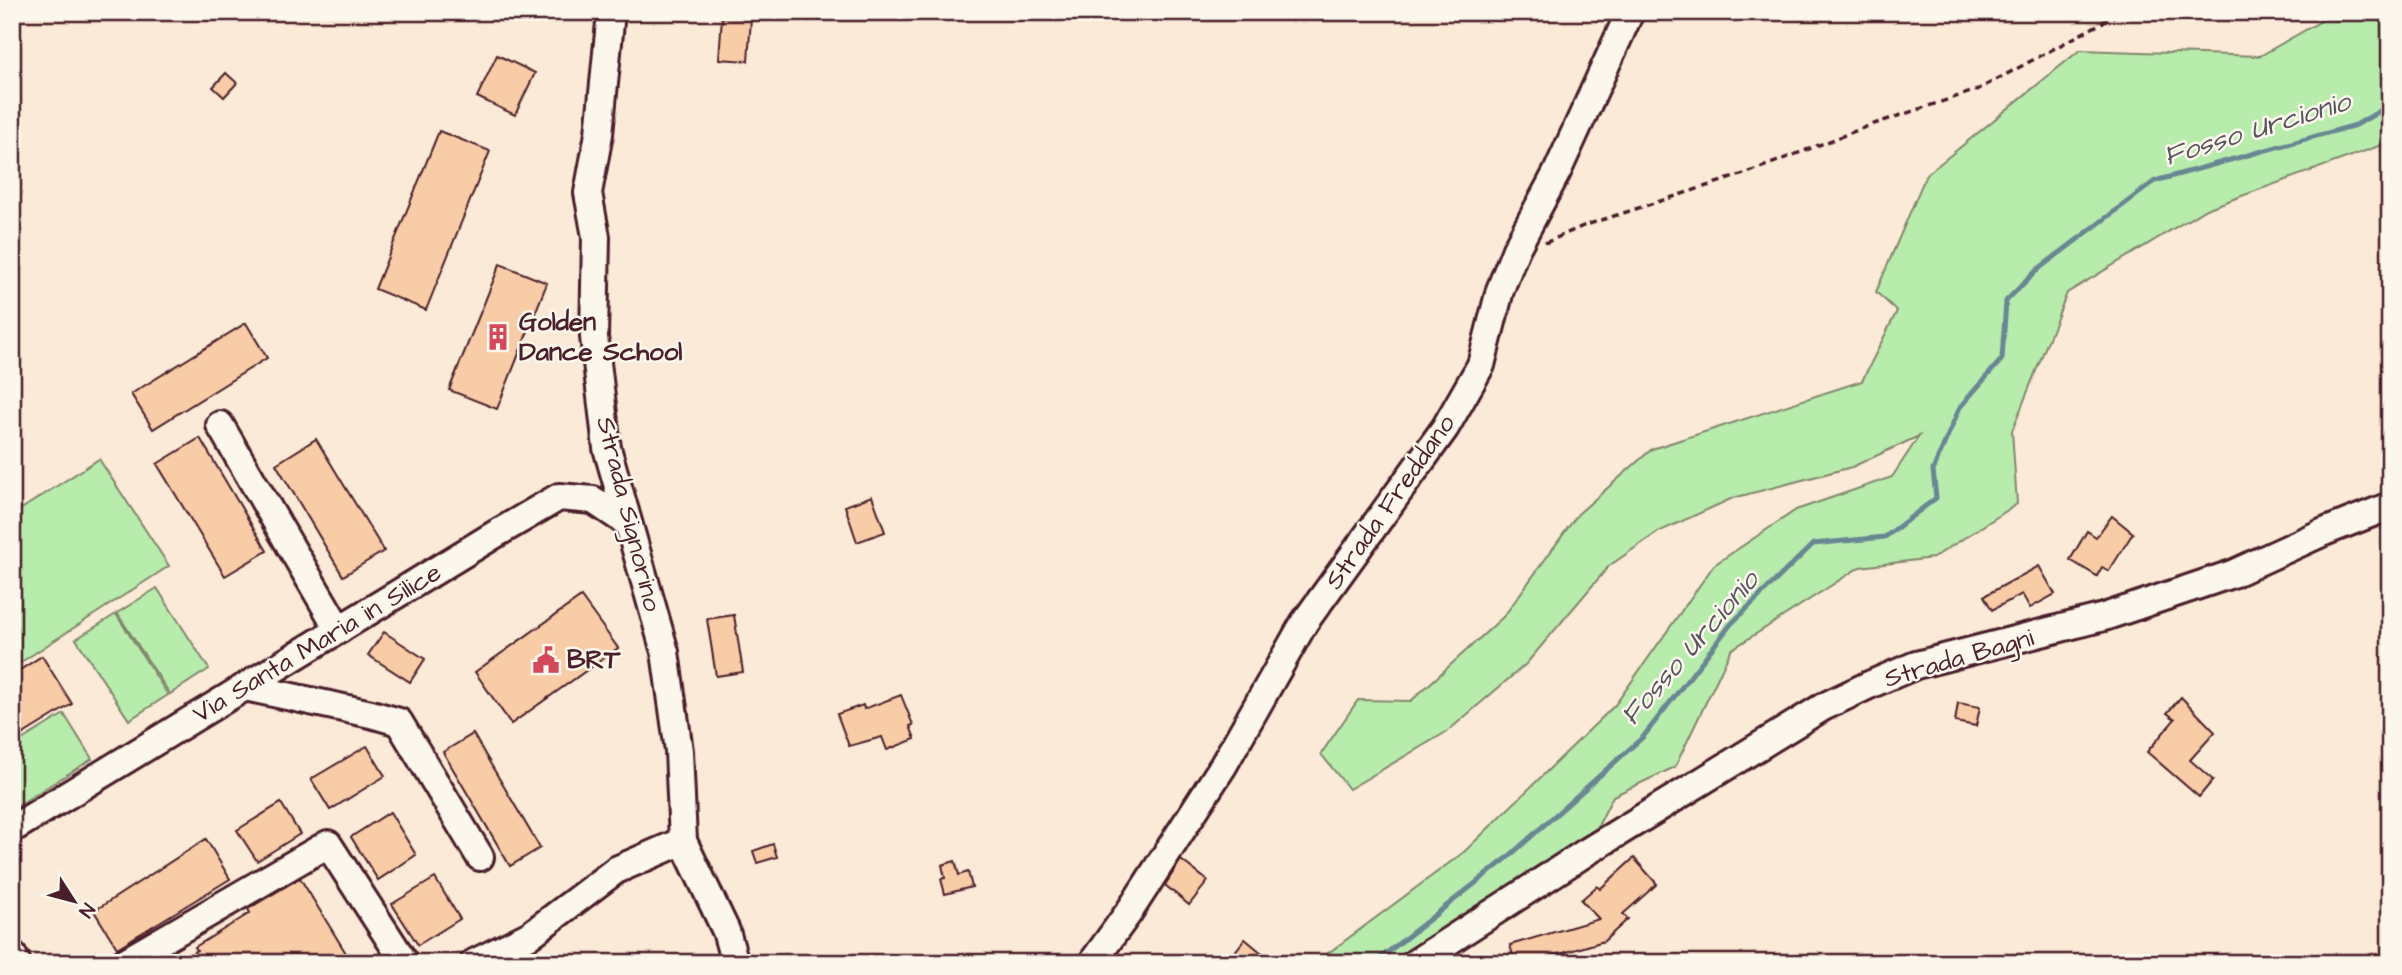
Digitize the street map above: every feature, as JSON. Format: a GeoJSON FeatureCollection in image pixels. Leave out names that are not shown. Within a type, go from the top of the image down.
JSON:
{"type":"FeatureCollection","features":[{"type":"Feature","properties":{"kind":"street","name":"Strada Signorino"},"geometry":{"type":"LineString","coordinates":[[611,12],[598,134],[588,193],[596,237],[594,337],[602,411],[607,448],[626,522],[665,652],[679,751],[683,841],[726,931],[735,963]]}},
{"type":"Feature","properties":{"kind":"street","name":"Strada Freddano"},"geometry":{"type":"LineString","coordinates":[[1092,963],[1129,912],[1223,766],[1304,623],[1444,428],[1481,365],[1500,290],[1516,248],[1557,172],[1630,12]]}},
{"type":"Feature","properties":{"kind":"street"},"geometry":{"type":"LineString","coordinates":[[220,425],[339,630]]}},
{"type":"Feature","properties":{"kind":"street","name":"Via Santa Maria in Silice"},"geometry":{"type":"LineString","coordinates":[[12,829],[559,497],[593,500],[626,522]]}},
{"type":"Feature","properties":{"kind":"street","name":"Strada Bagni"},"geometry":{"type":"LineString","coordinates":[[1415,963],[1585,853],[1823,707],[1869,685],[1916,665],[2104,617],[2232,574],[2324,532],[2390,506]]}},
{"type":"Feature","properties":{"kind":"street"},"geometry":{"type":"LineString","coordinates":[[245,687],[399,722],[480,857]]}},
{"type":"Feature","properties":{"kind":"street"},"geometry":{"type":"LineString","coordinates":[[474,963],[530,935],[616,870],[683,841]]}},
{"type":"Feature","properties":{"kind":"street"},"geometry":{"type":"LineString","coordinates":[[123,963],[328,844],[405,963]]}},
{"type":"Feature","properties":{"kind":"street"},"geometry":{"type":"LineString","coordinates":[[12,954],[17,963]]}},
{"type":"Feature","properties":{"kind":"path"},"geometry":{"type":"LineString","coordinates":[[1516,248],[1531,250],[1583,226],[1747,173],[1868,126],[1977,90],[2122,12]]}},
{"type":"Feature","properties":{"kind":"green space"},"geometry":{"type":"Polygon","coordinates":[[[2337,12],[2390,12],[2390,142],[2206,209],[2067,293],[2012,431],[2017,504],[1933,558],[1860,567],[1731,650],[1675,767],[1613,796],[1595,832],[1395,963],[1315,963],[1464,852],[1615,705],[1714,565],[1796,510],[1892,477],[1919,436],[1852,467],[1733,498],[1658,532],[1609,566],[1526,664],[1448,731],[1349,789],[1321,754],[1358,700],[1411,701],[1504,616],[1578,514],[1652,449],[1862,381],[1897,311],[1876,292],[1926,175],[2080,50],[2260,56],[2337,12]]]}},
{"type":"Feature","properties":{"kind":"green space"},"geometry":{"type":"Polygon","coordinates":[[[99,459],[169,566],[12,668],[12,515],[99,459]]]}},
{"type":"Feature","properties":{"kind":"green space"},"geometry":{"type":"Polygon","coordinates":[[[157,588],[209,669],[170,694],[117,613],[157,588]]]}},
{"type":"Feature","properties":{"kind":"green space"},"geometry":{"type":"Polygon","coordinates":[[[116,614],[168,695],[129,720],[76,639],[116,614]]]}},
{"type":"Feature","properties":{"kind":"green space"},"geometry":{"type":"Polygon","coordinates":[[[64,714],[92,759],[12,809],[12,746],[64,714]]]}},
{"type":"Feature","properties":{"kind":"building"},"geometry":{"type":"Polygon","coordinates":[[[722,17],[751,19],[748,61],[719,59],[722,17]]]}},
{"type":"Feature","properties":{"kind":"building"},"geometry":{"type":"Polygon","coordinates":[[[497,55],[535,73],[515,115],[477,97],[497,55]]]}},
{"type":"Feature","properties":{"kind":"building"},"geometry":{"type":"Polygon","coordinates":[[[226,73],[237,83],[224,97],[213,87],[226,73]]]}},
{"type":"Feature","properties":{"kind":"building"},"geometry":{"type":"Polygon","coordinates":[[[439,131],[490,151],[426,310],[375,289],[439,131]]]}},
{"type":"Feature","properties":{"kind":"building","name":"Golden Dance School"},"geometry":{"type":"Polygon","coordinates":[[[500,264],[547,283],[497,409],[449,390],[500,264]]]}},
{"type":"Feature","properties":{"kind":"building"},"geometry":{"type":"Polygon","coordinates":[[[246,323],[267,358],[153,429],[131,394],[246,323]]]}},
{"type":"Feature","properties":{"kind":"building"},"geometry":{"type":"Polygon","coordinates":[[[200,438],[267,551],[225,576],[157,464],[200,438]]]}},
{"type":"Feature","properties":{"kind":"building"},"geometry":{"type":"Polygon","coordinates":[[[316,439],[384,551],[343,576],[276,464],[316,439]]]}},
{"type":"Feature","properties":{"kind":"building"},"geometry":{"type":"Polygon","coordinates":[[[872,496],[885,532],[857,542],[845,506],[872,496]]]}},
{"type":"Feature","properties":{"kind":"building"},"geometry":{"type":"Polygon","coordinates":[[[2112,516],[2133,533],[2109,571],[2102,567],[2097,576],[2070,560],[2087,531],[2096,537],[2112,516]]]}},
{"type":"Feature","properties":{"kind":"building"},"geometry":{"type":"Polygon","coordinates":[[[2039,566],[2055,594],[2030,608],[2022,594],[1992,610],[1984,596],[2039,566]]]}},
{"type":"Feature","properties":{"kind":"building","name":"BRT"},"geometry":{"type":"Polygon","coordinates":[[[581,597],[618,648],[511,724],[475,672],[581,597]]]}},
{"type":"Feature","properties":{"kind":"building"},"geometry":{"type":"Polygon","coordinates":[[[734,615],[743,672],[716,676],[707,619],[734,615]]]}},
{"type":"Feature","properties":{"kind":"building"},"geometry":{"type":"Polygon","coordinates":[[[384,632],[425,659],[410,682],[368,655],[384,632]]]}},
{"type":"Feature","properties":{"kind":"building"},"geometry":{"type":"Polygon","coordinates":[[[42,656],[72,704],[12,741],[12,675],[42,656]]]}},
{"type":"Feature","properties":{"kind":"building"},"geometry":{"type":"Polygon","coordinates":[[[901,695],[913,725],[910,726],[915,739],[887,750],[882,737],[849,746],[837,714],[863,705],[864,709],[901,695]]]}},
{"type":"Feature","properties":{"kind":"building"},"geometry":{"type":"Polygon","coordinates":[[[2181,697],[2215,732],[2190,760],[2213,780],[2199,797],[2147,752],[2175,719],[2167,713],[2181,697]]]}},
{"type":"Feature","properties":{"kind":"building"},"geometry":{"type":"Polygon","coordinates":[[[1958,703],[1980,707],[1976,726],[1955,722],[1958,703]]]}},
{"type":"Feature","properties":{"kind":"building"},"geometry":{"type":"Polygon","coordinates":[[[473,734],[540,848],[510,866],[443,752],[473,734]]]}},
{"type":"Feature","properties":{"kind":"building"},"geometry":{"type":"Polygon","coordinates":[[[367,746],[385,776],[330,810],[311,779],[367,746]]]}},
{"type":"Feature","properties":{"kind":"building"},"geometry":{"type":"Polygon","coordinates":[[[281,803],[300,834],[257,861],[237,830],[281,803]]]}},
{"type":"Feature","properties":{"kind":"building"},"geometry":{"type":"Polygon","coordinates":[[[390,812],[416,855],[378,880],[351,837],[390,812]]]}},
{"type":"Feature","properties":{"kind":"building"},"geometry":{"type":"Polygon","coordinates":[[[206,839],[230,879],[117,948],[94,911],[206,839]]]}},
{"type":"Feature","properties":{"kind":"building"},"geometry":{"type":"Polygon","coordinates":[[[773,844],[777,857],[757,863],[753,851],[773,844]]]}},
{"type":"Feature","properties":{"kind":"building"},"geometry":{"type":"Polygon","coordinates":[[[1634,858],[1657,884],[1623,914],[1628,919],[1604,941],[1529,963],[1515,963],[1510,945],[1599,919],[1581,900],[1597,886],[1600,889],[1634,858]]]}},
{"type":"Feature","properties":{"kind":"building"},"geometry":{"type":"Polygon","coordinates":[[[1181,860],[1208,881],[1189,905],[1165,885],[1181,860]]]}},
{"type":"Feature","properties":{"kind":"building"},"geometry":{"type":"Polygon","coordinates":[[[955,861],[959,875],[968,872],[972,887],[945,894],[941,879],[945,878],[942,865],[955,861]]]}},
{"type":"Feature","properties":{"kind":"building"},"geometry":{"type":"Polygon","coordinates":[[[300,878],[352,963],[176,963],[197,950],[195,947],[250,913],[248,909],[300,878]]]}},
{"type":"Feature","properties":{"kind":"building"},"geometry":{"type":"Polygon","coordinates":[[[435,878],[460,919],[418,945],[392,904],[435,878]]]}},
{"type":"Feature","properties":{"kind":"building"},"geometry":{"type":"Polygon","coordinates":[[[1245,939],[1274,963],[1226,963],[1245,939]]]}},
{"type":"Feature","properties":{"kind":"waterway","name":"Fosso Urcionio"},"geometry":{"type":"LineString","coordinates":[[1374,963],[1506,859],[1643,737],[1731,624],[1813,544],[1885,537],[1936,498],[1933,470],[1960,407],[2002,359],[2006,301],[2037,270],[2155,181],[2356,125],[2390,105]]}},
{"type":"Feature","properties":{"kind":"place","name":"Golden Dance School"},"geometry":{"type":"Point","coordinates":[498,337]}},
{"type":"Feature","properties":{"kind":"place","name":"BRT"},"geometry":{"type":"Point","coordinates":[546,660]}}]}
